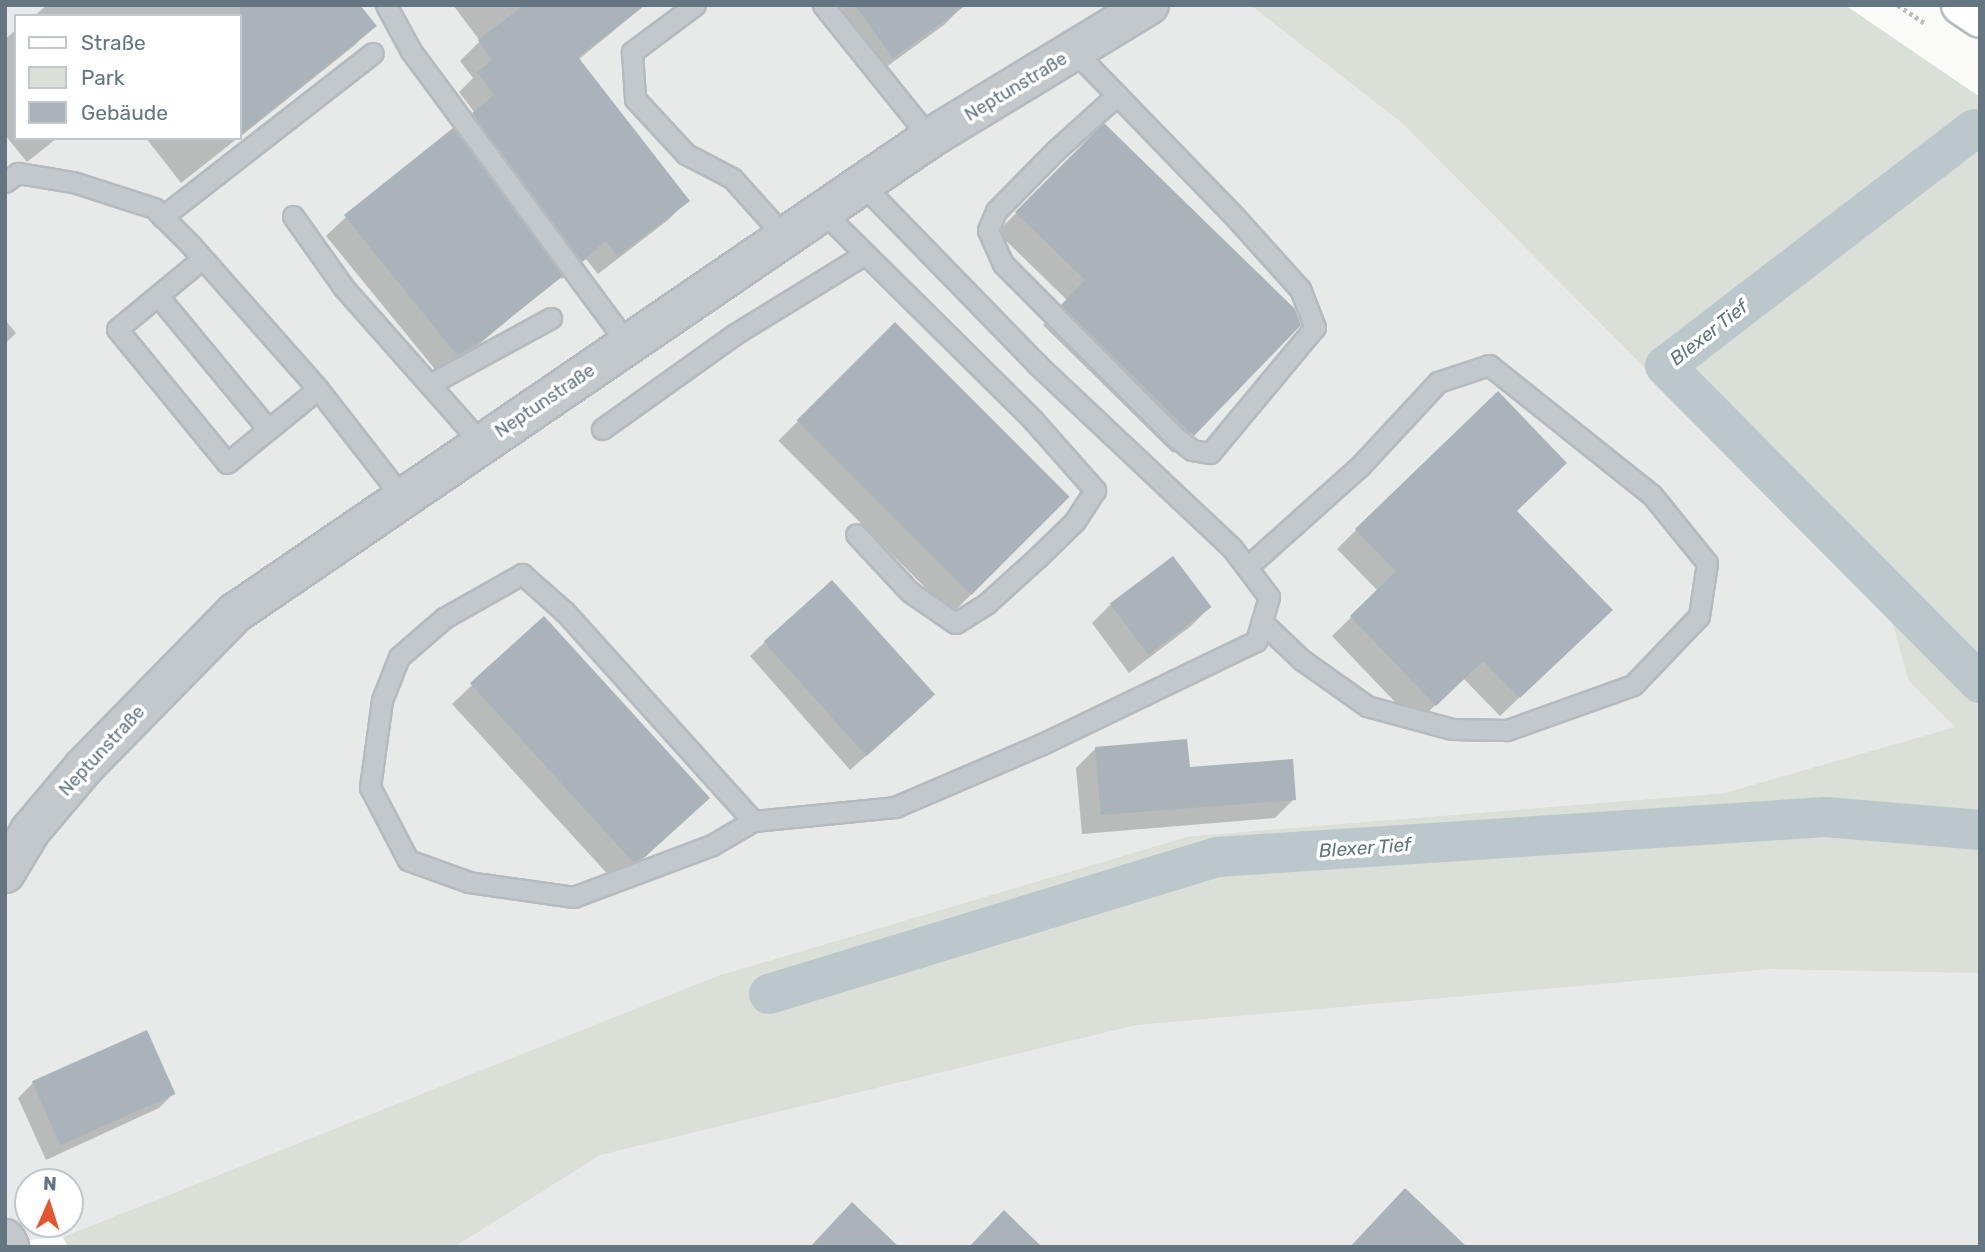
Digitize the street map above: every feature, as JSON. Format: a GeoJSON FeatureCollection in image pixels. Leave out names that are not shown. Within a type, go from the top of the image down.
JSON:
{"type":"FeatureCollection","features":[{"type":"Feature","properties":{"kind":"main road"},"geometry":{"type":"LineString","coordinates":[[1961,5],[1980,18]]}},
{"type":"Feature","properties":{"kind":"street","name":"Neptunstraße"},"geometry":{"type":"LineString","coordinates":[[5,873],[30,831],[84,767],[235,614],[930,138],[1149,5]]}},
{"type":"Feature","properties":{"kind":"street"},"geometry":{"type":"LineString","coordinates":[[5,1238],[9,1247]]}},
{"type":"Feature","properties":{"kind":"lane"},"geometry":{"type":"LineString","coordinates":[[386,5],[411,51],[628,344]]}},
{"type":"Feature","properties":{"kind":"lane"},"geometry":{"type":"LineString","coordinates":[[695,5],[632,52],[635,99],[686,154],[732,178],[785,236]]}},
{"type":"Feature","properties":{"kind":"lane"},"geometry":{"type":"LineString","coordinates":[[822,5],[930,138]]}},
{"type":"Feature","properties":{"kind":"lane"},"geometry":{"type":"LineString","coordinates":[[1075,52],[1117,95],[1300,289],[1315,327],[1210,453],[1192,450],[1173,435],[1059,321],[1003,264],[988,229],[996,211],[1117,95]]}},
{"type":"Feature","properties":{"kind":"lane"},"geometry":{"type":"LineString","coordinates":[[162,217],[373,53]]}},
{"type":"Feature","properties":{"kind":"lane"},"geometry":{"type":"LineString","coordinates":[[5,182],[18,173],[73,182],[154,208],[318,389],[403,498]]}},
{"type":"Feature","properties":{"kind":"lane"},"geometry":{"type":"LineString","coordinates":[[753,821],[565,612],[522,574],[444,618],[399,657],[382,700],[370,787],[408,860],[469,881],[574,897],[712,845],[753,821],[895,807],[1040,745],[1256,641],[1269,597],[1233,548],[1038,365],[862,184]]}},
{"type":"Feature","properties":{"kind":"lane"},"geometry":{"type":"LineString","coordinates":[[822,211],[1033,421],[1095,490],[1075,520],[1038,557],[986,604],[955,622],[910,592],[856,534]]}},
{"type":"Feature","properties":{"kind":"lane"},"geometry":{"type":"LineString","coordinates":[[293,216],[344,288],[482,444]]}},
{"type":"Feature","properties":{"kind":"lane"},"geometry":{"type":"LineString","coordinates":[[602,429],[736,334],[865,254]]}},
{"type":"Feature","properties":{"kind":"lane"},"geometry":{"type":"LineString","coordinates":[[202,259],[117,329],[227,463],[318,389]]}},
{"type":"Feature","properties":{"kind":"lane"},"geometry":{"type":"LineString","coordinates":[[158,296],[268,429]]}},
{"type":"Feature","properties":{"kind":"lane"},"geometry":{"type":"LineString","coordinates":[[430,384],[551,318]]}},
{"type":"Feature","properties":{"kind":"lane"},"geometry":{"type":"LineString","coordinates":[[1247,567],[1360,466],[1438,382],[1489,365],[1652,495],[1707,563],[1699,616],[1633,685],[1507,730],[1451,729],[1367,706],[1302,660],[1262,622]]}},
{"type":"Feature","properties":{"kind":"shaded area"},"geometry":{"type":"Polygon","coordinates":[[[7,5],[1250,5],[1402,123],[1891,617],[1908,680],[1956,727],[1724,793],[1190,836],[717,976],[84,1229],[84,1168],[14,1168],[14,1238],[51,1238],[5,1242],[7,5]]]}},
{"type":"Feature","properties":{"kind":"shaded area"},"geometry":{"type":"Polygon","coordinates":[[[1980,950],[1980,1247],[445,1247],[601,1130],[885,1027],[1980,950]]]}},
{"type":"Feature","properties":{"kind":"green space"},"geometry":{"type":"Polygon","coordinates":[[[1250,5],[1845,5],[1980,97],[1980,973],[1771,969],[1136,1025],[600,1155],[454,1247],[68,1247],[64,1238],[84,1238],[84,1229],[717,976],[1190,836],[1724,793],[1955,727],[1908,680],[1891,617],[1402,123],[1250,5]]]}},
{"type":"Feature","properties":{"kind":"building"},"geometry":{"type":"Polygon","coordinates":[[[240,5],[360,5],[377,26],[242,133],[240,5]]]}},
{"type":"Feature","properties":{"kind":"building"},"geometry":{"type":"Polygon","coordinates":[[[524,5],[645,5],[578,57],[690,201],[618,256],[606,241],[582,261],[472,113],[494,95],[477,72],[492,60],[478,40],[524,5]]]}},
{"type":"Feature","properties":{"kind":"building"},"geometry":{"type":"Polygon","coordinates":[[[855,5],[966,5],[893,58],[855,5]]]}},
{"type":"Feature","properties":{"kind":"building"},"geometry":{"type":"Polygon","coordinates":[[[1104,123],[1295,309],[1301,325],[1194,436],[1061,305],[1085,280],[1015,212],[1104,123]]]}},
{"type":"Feature","properties":{"kind":"building"},"geometry":{"type":"Polygon","coordinates":[[[453,128],[563,276],[479,343],[457,355],[344,215],[453,128]]]}},
{"type":"Feature","properties":{"kind":"building"},"geometry":{"type":"Polygon","coordinates":[[[895,322],[1070,497],[971,595],[797,420],[895,322]]]}},
{"type":"Feature","properties":{"kind":"building"},"geometry":{"type":"Polygon","coordinates":[[[1498,391],[1567,463],[1517,511],[1613,610],[1520,698],[1483,661],[1436,706],[1350,616],[1396,571],[1355,529],[1498,391]]]}},
{"type":"Feature","properties":{"kind":"building"},"geometry":{"type":"Polygon","coordinates":[[[1173,556],[1212,607],[1148,655],[1110,604],[1173,556]]]}},
{"type":"Feature","properties":{"kind":"building"},"geometry":{"type":"Polygon","coordinates":[[[832,580],[935,694],[867,756],[764,642],[832,580]]]}},
{"type":"Feature","properties":{"kind":"building"},"geometry":{"type":"Polygon","coordinates":[[[544,616],[710,798],[645,857],[633,862],[470,683],[544,616]]]}},
{"type":"Feature","properties":{"kind":"building"},"geometry":{"type":"Polygon","coordinates":[[[1187,739],[1190,767],[1293,759],[1296,800],[1101,815],[1095,747],[1187,739]]]}},
{"type":"Feature","properties":{"kind":"building"},"geometry":{"type":"Polygon","coordinates":[[[147,1030],[175,1094],[60,1145],[32,1081],[147,1030]]]}},
{"type":"Feature","properties":{"kind":"building"},"geometry":{"type":"Polygon","coordinates":[[[1405,1188],[1467,1247],[1350,1247],[1405,1188]]]}},
{"type":"Feature","properties":{"kind":"building"},"geometry":{"type":"Polygon","coordinates":[[[852,1202],[899,1247],[810,1247],[852,1202]]]}},
{"type":"Feature","properties":{"kind":"building"},"geometry":{"type":"Polygon","coordinates":[[[1004,1210],[1042,1247],[969,1247],[1004,1210]]]}},
{"type":"Feature","properties":{"kind":"waterway","name":"Blexer Tief"},"geometry":{"type":"LineString","coordinates":[[1974,129],[1665,366],[1980,683]]}},
{"type":"Feature","properties":{"kind":"waterway","name":"Blexer Tief"},"geometry":{"type":"LineString","coordinates":[[769,994],[1217,857],[1825,817],[1980,830]]}}]}
